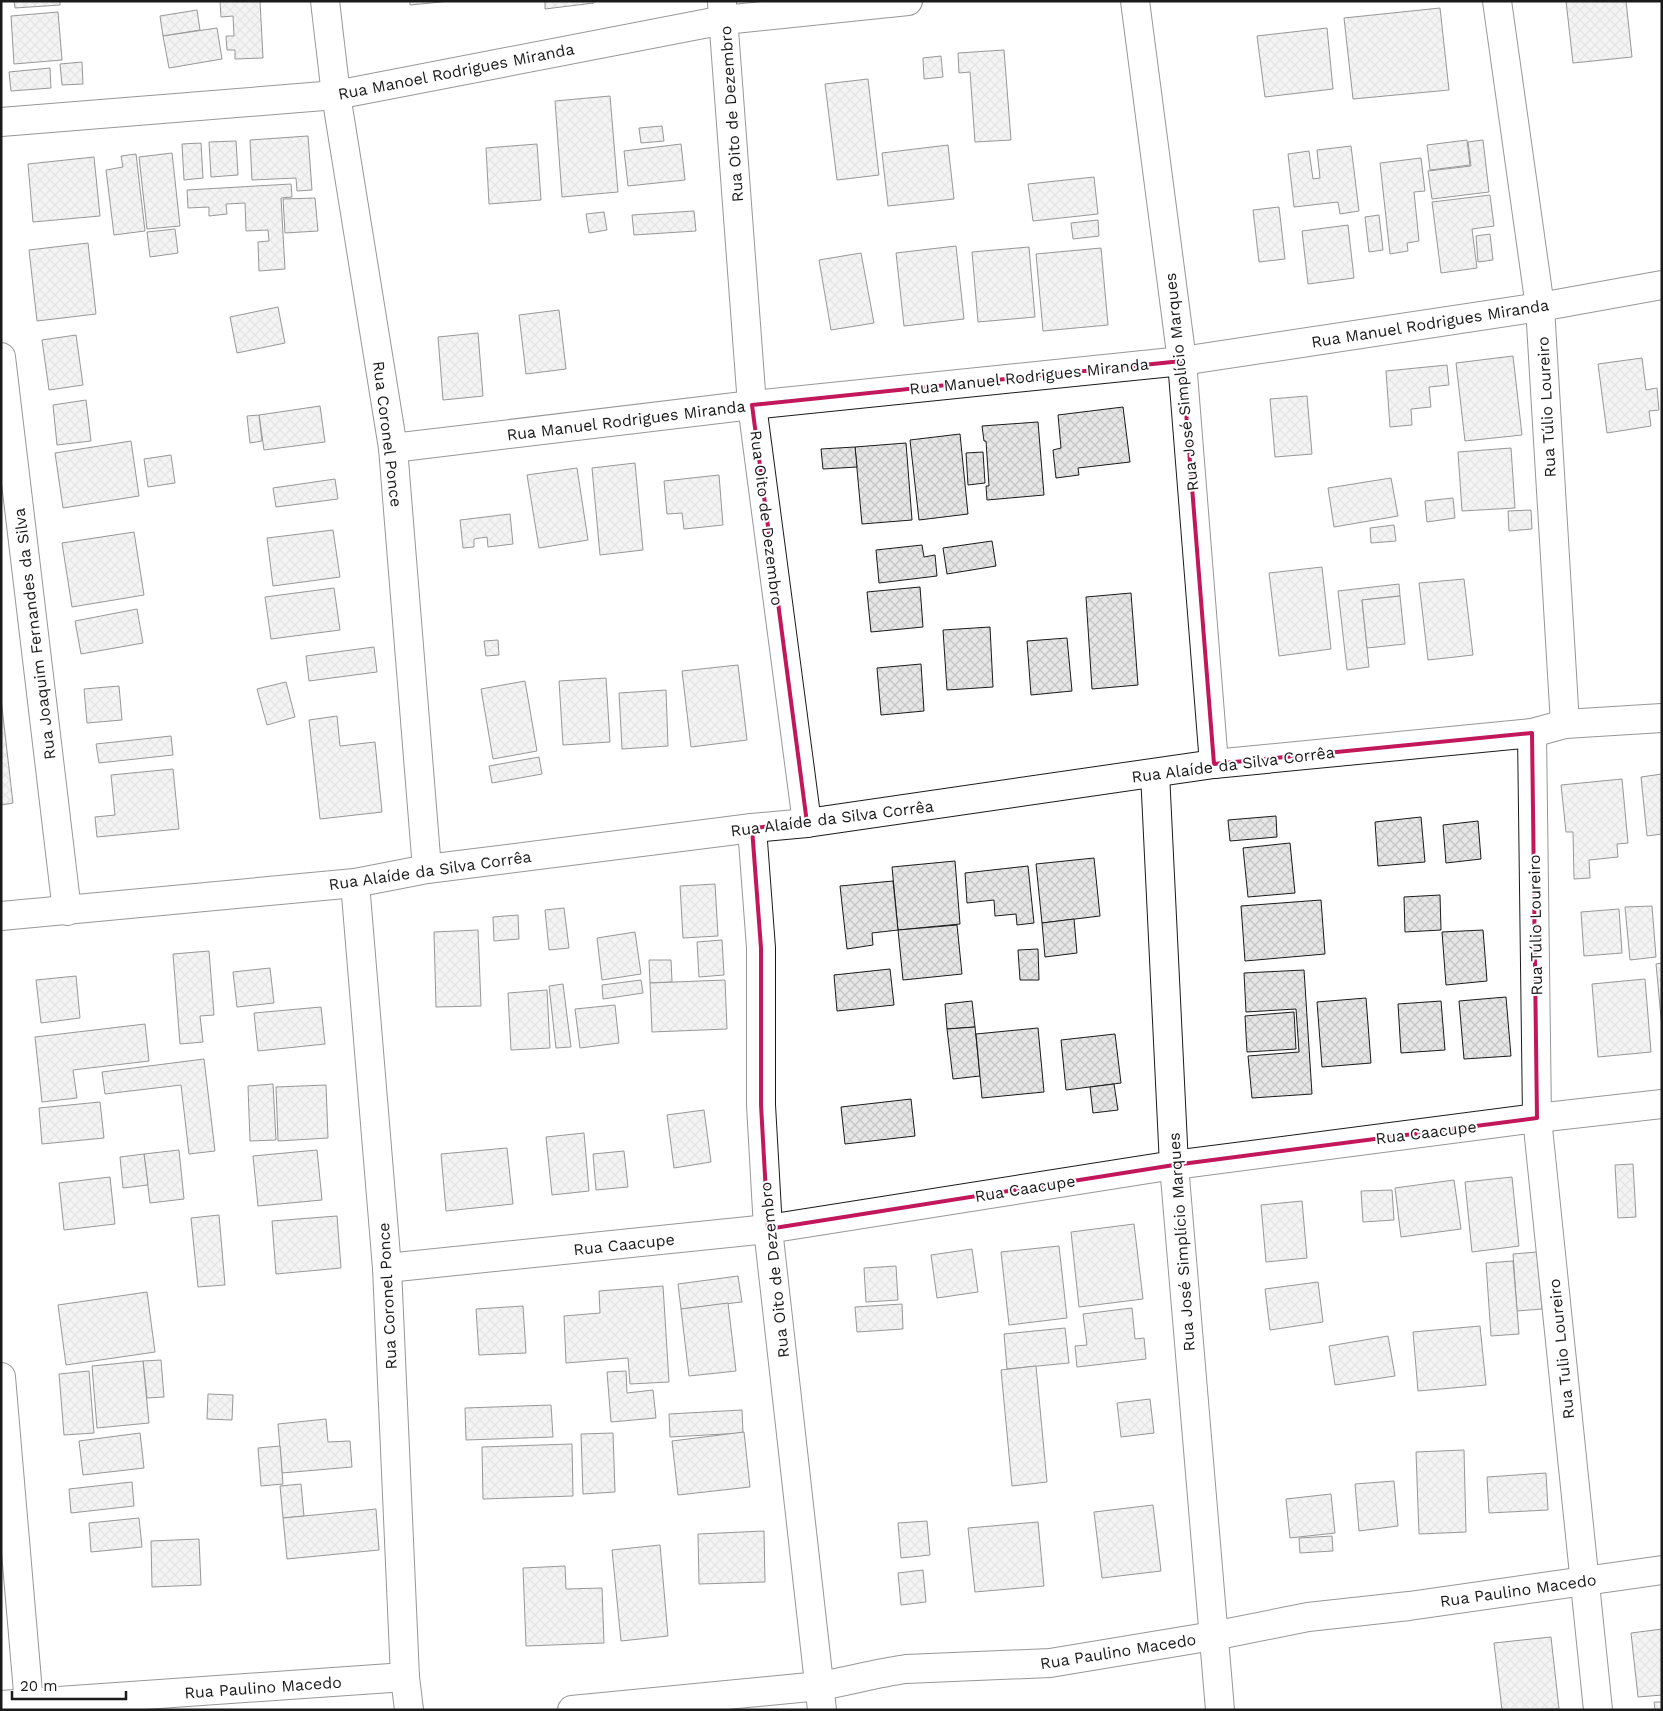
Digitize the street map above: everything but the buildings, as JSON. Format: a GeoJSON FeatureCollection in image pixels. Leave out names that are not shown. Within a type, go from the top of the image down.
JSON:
{"type":"FeatureCollection","features":[{"type":"Feature","properties":{"kind":"street","name":"Rua Coronel Ponce"},"geometry":{"type":"LineString","coordinates":[[325,1],[336,94],[393,448],[427,869]]}},
{"type":"Feature","properties":{"kind":"street","name":"Rua Manoel Rodrigues Miranda"},"geometry":{"type":"LineString","coordinates":[[1,122],[336,94],[723,10],[908,1]]}},
{"type":"Feature","properties":{"kind":"street","name":"Rua José Simplício Marques"},"geometry":{"type":"LineString","coordinates":[[1135,1],[1182,361],[1214,764]]}},
{"type":"Feature","properties":{"kind":"street","name":"Rua Túlio Loureiro"},"geometry":{"type":"LineString","coordinates":[[1497,1],[1540,307],[1565,724]]}},
{"type":"Feature","properties":{"kind":"street","name":"Rua Oito de Dezembro"},"geometry":{"type":"LineString","coordinates":[[723,10],[752,404],[807,823]]}},
{"type":"Feature","properties":{"kind":"street","name":"Rua Manuel Rodrigues Miranda"},"geometry":{"type":"LineString","coordinates":[[393,448],[752,404],[1182,361],[1540,307],[1662,285]]}},
{"type":"Feature","properties":{"kind":"street","name":"Rua Joaquim Fernandes da Silva"},"geometry":{"type":"LineString","coordinates":[[1,357],[67,911]]}},
{"type":"Feature","properties":{"kind":"street","name":"Rua Alaíde da Silva Corrêa"},"geometry":{"type":"LineString","coordinates":[[1,916],[354,883],[427,869],[752,828],[807,823],[1214,764],[1532,733],[1565,724],[1662,718]]}},
{"type":"Feature","properties":{"kind":"street","name":"Rua Túlio Loureiro"},"geometry":{"type":"LineString","coordinates":[[1532,733],[1537,1118]]}},
{"type":"Feature","properties":{"kind":"street","name":"Rua José Simplício Marques"},"geometry":{"type":"LineString","coordinates":[[1155,773],[1174,1165],[1220,1710]]}},
{"type":"Feature","properties":{"kind":"street","name":"Rua Oito de Dezembro"},"geometry":{"type":"LineString","coordinates":[[752,828],[762,948],[761,1105],[768,1229],[821,1698]]}},
{"type":"Feature","properties":{"kind":"street","name":"Rua Coronel Ponce"},"geometry":{"type":"LineString","coordinates":[[354,883],[387,1268],[405,1677],[409,1710]]}},
{"type":"Feature","properties":{"kind":"street","name":"Rua Caacupe"},"geometry":{"type":"LineString","coordinates":[[387,1268],[768,1229],[1174,1165],[1537,1118],[1662,1104]]}},
{"type":"Feature","properties":{"kind":"street","name":"Rua Tulio Loureiro"},"geometry":{"type":"LineString","coordinates":[[1537,1118],[1586,1579]]}},
{"type":"Feature","properties":{"kind":"street"},"geometry":{"type":"LineString","coordinates":[[1,1377],[29,1704]]}},
{"type":"Feature","properties":{"kind":"street","name":"Rua Paulino Macedo"},"geometry":{"type":"LineString","coordinates":[[572,1710],[821,1698],[860,1679],[886,1672],[1050,1663],[1214,1636],[1308,1618],[1409,1606],[1586,1579],[1662,1570]]}},
{"type":"Feature","properties":{"kind":"street"},"geometry":{"type":"LineString","coordinates":[[1586,1579],[1598,1710]]}},
{"type":"Feature","properties":{"kind":"street","name":"Rua Paulino Macedo"},"geometry":{"type":"LineString","coordinates":[[1,1705],[405,1677]]}},
{"type":"Feature","properties":{"kind":"highlighted area"},"geometry":{"type":"Polygon","coordinates":[[[1182,361],[1214,764],[1532,733],[1537,1118],[1174,1165],[768,1229],[761,1105],[761,948],[752,828],[807,823],[752,405],[1182,361]]]}}]}
